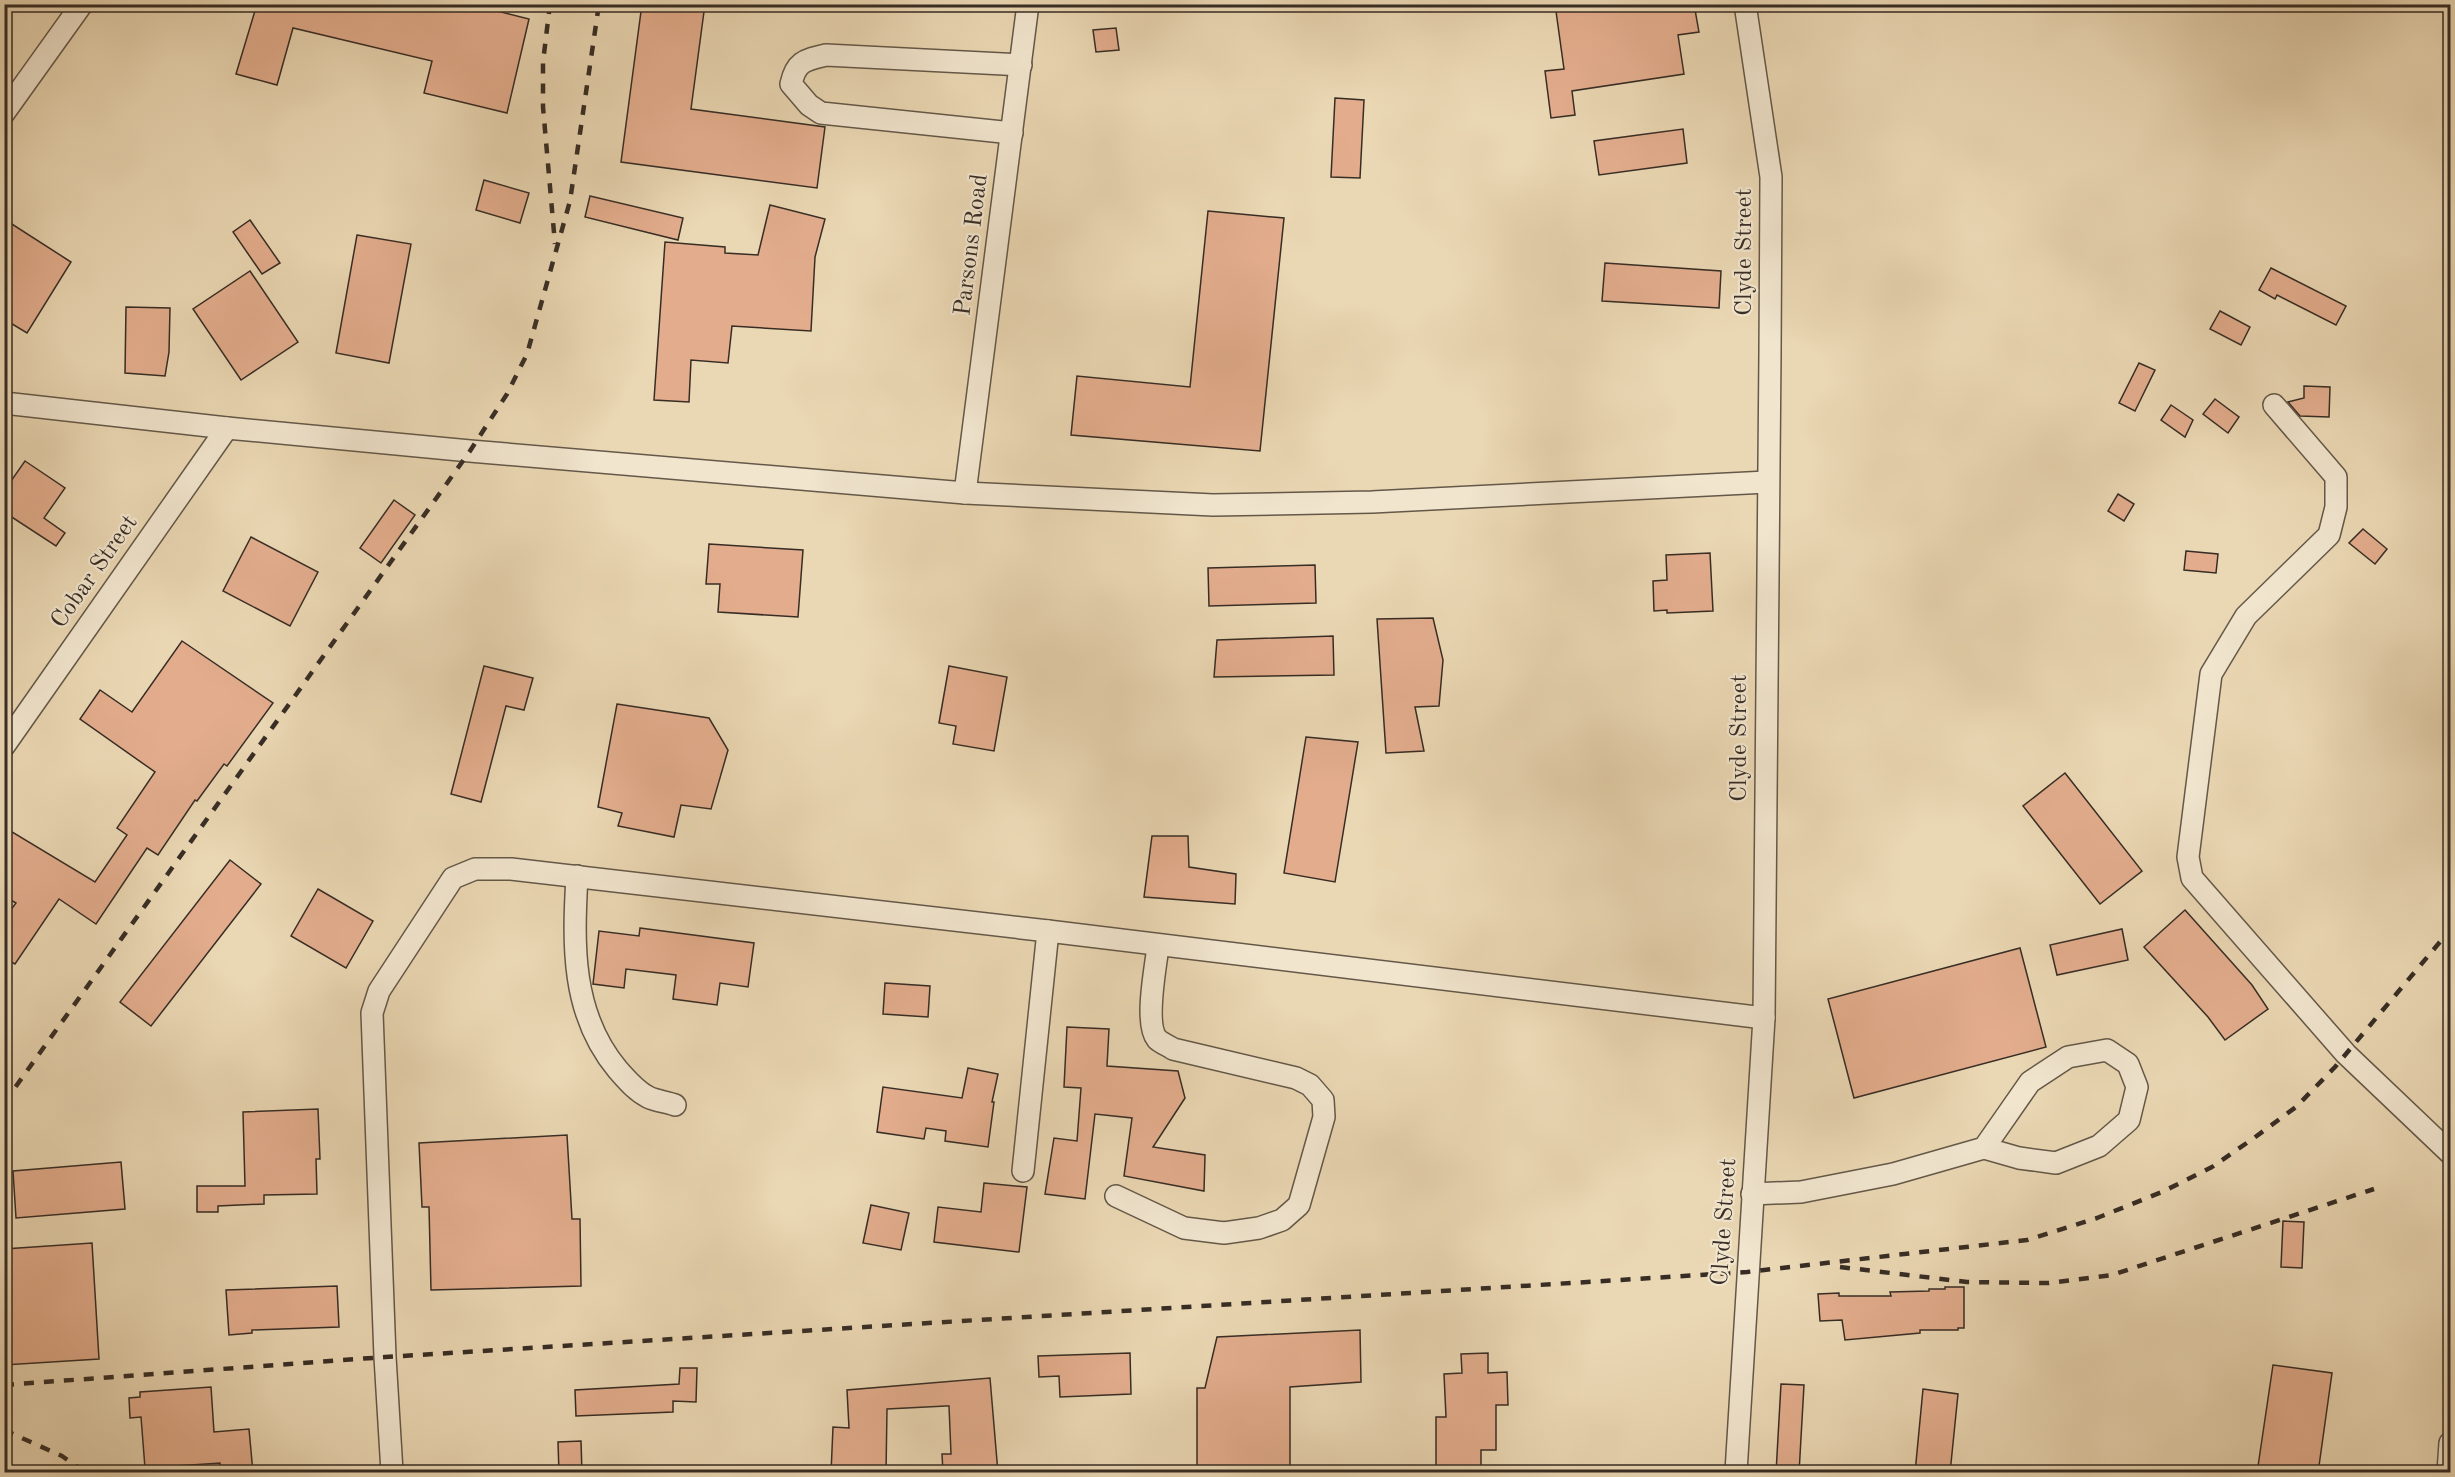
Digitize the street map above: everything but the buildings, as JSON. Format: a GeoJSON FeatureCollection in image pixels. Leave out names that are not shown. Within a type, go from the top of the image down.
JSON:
{"type":"FeatureCollection","features":[{"type":"Feature","properties":{"kind":"street"},"geometry":{"type":"LineString","coordinates":[[4,113],[82,4]]}},
{"type":"Feature","properties":{"kind":"street","name":"Parsons Road"},"geometry":{"type":"LineString","coordinates":[[965,493],[1028,4]]}},
{"type":"Feature","properties":{"kind":"street","name":"Clyde Street"},"geometry":{"type":"LineString","coordinates":[[1736,1473],[1764,1018],[1771,177],[1745,4]]}},
{"type":"Feature","properties":{"kind":"street"},"geometry":{"type":"LineString","coordinates":[[1012,133],[821,113],[809,105],[791,84],[794,70],[805,60],[826,55],[1021,65]]}},
{"type":"Feature","properties":{"kind":"street"},"geometry":{"type":"LineString","coordinates":[[4,403],[227,428],[965,493],[1213,505],[1372,502],[1767,482]]}},
{"type":"Feature","properties":{"kind":"street"},"geometry":{"type":"LineString","coordinates":[[2274,405],[2336,477],[2336,507],[2329,535],[2246,616],[2211,674],[2188,857],[2192,878],[2346,1054],[2451,1153]]}},
{"type":"Feature","properties":{"kind":"street","name":"Cobar Street"},"geometry":{"type":"LineString","coordinates":[[4,746],[227,428]]}},
{"type":"Feature","properties":{"kind":"street"},"geometry":{"type":"LineString","coordinates":[[392,1473],[385,1357],[372,1013],[379,991],[453,878],[475,869],[511,869],[577,876],[1764,1018]]}},
{"type":"Feature","properties":{"kind":"street"},"geometry":{"type":"LineString","coordinates":[[577,876],[574,923],[575,956],[579,989],[590,1027],[608,1059],[630,1084],[649,1098],[675,1105]]}},
{"type":"Feature","properties":{"kind":"street"},"geometry":{"type":"LineString","coordinates":[[1023,1171],[1048,931]]}},
{"type":"Feature","properties":{"kind":"street"},"geometry":{"type":"LineString","coordinates":[[1116,1196],[1184,1228],[1224,1233],[1259,1228],[1282,1220],[1299,1206],[1324,1118],[1323,1100],[1310,1085],[1296,1078],[1173,1048],[1158,1040],[1152,1027],[1152,1006],[1158,946]]}},
{"type":"Feature","properties":{"kind":"street"},"geometry":{"type":"LineString","coordinates":[[1752,1194],[1801,1192],[1893,1174],[1984,1148],[2019,1158],[2056,1163],[2099,1146],[2129,1120],[2137,1087],[2128,1064],[2107,1050],[2068,1057],[2030,1082],[1984,1148]]}},
{"type":"Feature","properties":{"kind":"street"},"geometry":{"type":"LineString","coordinates":[[2448,1473],[2451,1443]]}},
{"type":"Feature","properties":{"kind":"railway"},"geometry":{"type":"LineString","coordinates":[[550,4],[543,62],[543,107],[555,244]]}},
{"type":"Feature","properties":{"kind":"railway"},"geometry":{"type":"LineString","coordinates":[[4,1103],[470,451],[507,394],[527,354],[570,201],[599,4]]}},
{"type":"Feature","properties":{"kind":"railway"},"geometry":{"type":"LineString","coordinates":[[4,1385],[385,1357],[1747,1272],[2027,1240],[2097,1218],[2162,1192],[2212,1167],[2254,1138],[2296,1107],[2335,1067],[2450,930]]}},
{"type":"Feature","properties":{"kind":"railway"},"geometry":{"type":"LineString","coordinates":[[1840,1267],[1967,1282],[2049,1283],[2112,1275],[2374,1189]]}},
{"type":"Feature","properties":{"kind":"railway"},"geometry":{"type":"LineString","coordinates":[[4,1430],[62,1456],[84,1472]]}}]}
